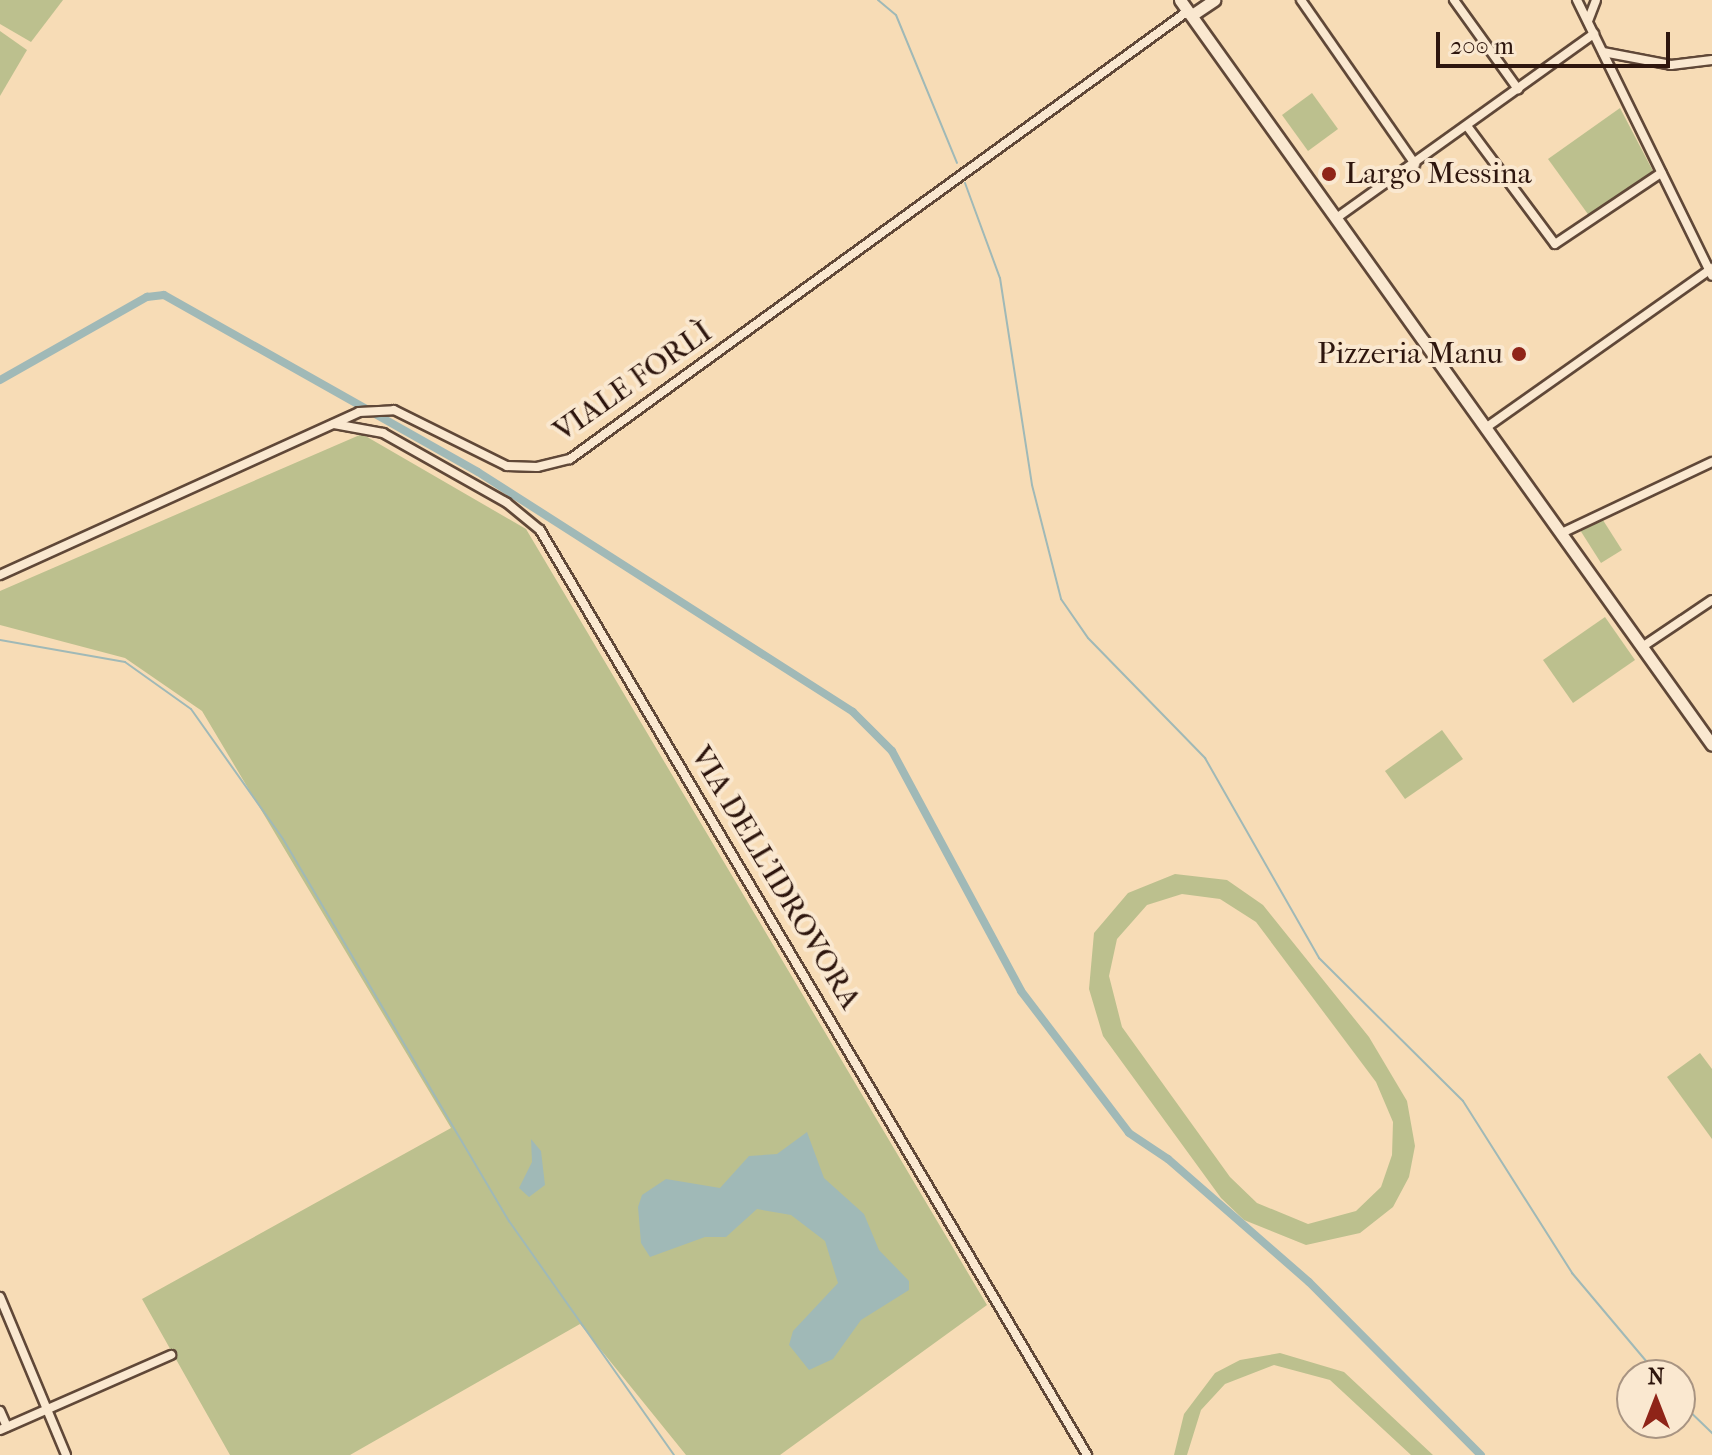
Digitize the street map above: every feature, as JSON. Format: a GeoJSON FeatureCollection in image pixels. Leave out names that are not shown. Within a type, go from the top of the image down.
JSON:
{"type":"FeatureCollection","features":[{"type":"Feature","properties":{"kind":"street"},"geometry":{"type":"LineString","coordinates":[[1214,0],[1188,7],[1564,532],[1712,745]]}},
{"type":"Feature","properties":{"kind":"street"},"geometry":{"type":"LineString","coordinates":[[1301,0],[1415,164]]}},
{"type":"Feature","properties":{"kind":"street"},"geometry":{"type":"LineString","coordinates":[[1454,0],[1518,89]]}},
{"type":"Feature","properties":{"kind":"street"},"geometry":{"type":"LineString","coordinates":[[1487,427],[1711,271],[1577,0]]}},
{"type":"Feature","properties":{"kind":"street"},"geometry":{"type":"LineString","coordinates":[[1588,21],[1596,0]]}},
{"type":"Feature","properties":{"kind":"street","name":"VIALE FORLÌ"},"geometry":{"type":"LineString","coordinates":[[0,575],[359,412],[375,409],[399,411],[503,465],[537,467],[570,459],[1188,7]]}},
{"type":"Feature","properties":{"kind":"street"},"geometry":{"type":"LineString","coordinates":[[1338,217],[1594,34]]}},
{"type":"Feature","properties":{"kind":"street"},"geometry":{"type":"LineString","coordinates":[[1603,52],[1665,65],[1712,60]]}},
{"type":"Feature","properties":{"kind":"street"},"geometry":{"type":"LineString","coordinates":[[1467,126],[1555,244],[1661,173]]}},
{"type":"Feature","properties":{"kind":"street","name":"VIA DELL'IDROVORA"},"geometry":{"type":"LineString","coordinates":[[334,424],[383,433],[507,503],[540,530],[1087,1455]]}},
{"type":"Feature","properties":{"kind":"street"},"geometry":{"type":"LineString","coordinates":[[1564,532],[1712,462]]}},
{"type":"Feature","properties":{"kind":"street"},"geometry":{"type":"LineString","coordinates":[[1642,647],[1712,600]]}},
{"type":"Feature","properties":{"kind":"street"},"geometry":{"type":"LineString","coordinates":[[0,1297],[66,1455]]}},
{"type":"Feature","properties":{"kind":"street"},"geometry":{"type":"LineString","coordinates":[[0,1411],[4,1428],[171,1355]]}},
{"type":"Feature","properties":{"kind":"green space"},"geometry":{"type":"Polygon","coordinates":[[[0,0],[63,0],[31,42],[0,24],[0,0]]]}},
{"type":"Feature","properties":{"kind":"green space"},"geometry":{"type":"Polygon","coordinates":[[[0,31],[27,50],[0,96],[0,31]]]}},
{"type":"Feature","properties":{"kind":"green space"},"geometry":{"type":"Polygon","coordinates":[[[1312,93],[1338,129],[1308,151],[1282,115],[1312,93]]]}},
{"type":"Feature","properties":{"kind":"green space"},"geometry":{"type":"Polygon","coordinates":[[[1620,108],[1654,173],[1590,217],[1548,159],[1620,108]]]}},
{"type":"Feature","properties":{"kind":"green space"},"geometry":{"type":"Polygon","coordinates":[[[362,434],[526,529],[987,1305],[780,1455],[686,1455],[580,1324],[350,1455],[230,1455],[142,1299],[451,1128],[202,711],[125,658],[0,625],[0,591],[362,434]]]}},
{"type":"Feature","properties":{"kind":"green space"},"geometry":{"type":"Polygon","coordinates":[[[1601,517],[1622,550],[1601,563],[1580,530],[1601,517]]]}},
{"type":"Feature","properties":{"kind":"green space"},"geometry":{"type":"Polygon","coordinates":[[[1605,617],[1635,660],[1573,703],[1543,660],[1605,617]]]}},
{"type":"Feature","properties":{"kind":"green space"},"geometry":{"type":"Polygon","coordinates":[[[1442,730],[1463,759],[1405,799],[1385,771],[1442,730]]]}},
{"type":"Feature","properties":{"kind":"green space"},"geometry":{"type":"Polygon","coordinates":[[[1175,874],[1227,880],[1263,905],[1369,1037],[1407,1101],[1415,1146],[1409,1177],[1393,1207],[1360,1233],[1306,1245],[1244,1220],[1221,1198],[1103,1036],[1089,989],[1094,933],[1128,893],[1175,874]],[[1182,894],[1147,905],[1117,939],[1109,976],[1122,1027],[1230,1177],[1257,1203],[1308,1224],[1356,1211],[1381,1187],[1392,1155],[1393,1122],[1376,1082],[1256,922],[1220,899],[1182,894]]]}},
{"type":"Feature","properties":{"kind":"green space"},"geometry":{"type":"Polygon","coordinates":[[[1700,1053],[1712,1069],[1712,1139],[1667,1077],[1700,1053]]]}},
{"type":"Feature","properties":{"kind":"green space"},"geometry":{"type":"Polygon","coordinates":[[[1280,1353],[1344,1372],[1433,1455],[1411,1455],[1330,1380],[1274,1365],[1225,1384],[1201,1410],[1187,1455],[1174,1455],[1184,1414],[1215,1373],[1240,1360],[1280,1353]]]}},
{"type":"Feature","properties":{"kind":"water"},"geometry":{"type":"Polygon","coordinates":[[[807,1132],[824,1178],[864,1214],[879,1250],[909,1281],[909,1290],[861,1320],[833,1359],[809,1370],[789,1345],[793,1331],[838,1283],[825,1241],[791,1215],[757,1209],[726,1237],[705,1237],[650,1257],[641,1243],[638,1207],[642,1195],[666,1179],[720,1188],[749,1156],[777,1154],[807,1132]]]}},
{"type":"Feature","properties":{"kind":"water"},"geometry":{"type":"Polygon","coordinates":[[[531,1139],[541,1151],[545,1185],[529,1197],[519,1188],[532,1162],[531,1139]]]}},
{"type":"Feature","properties":{"kind":"waterway"},"geometry":{"type":"LineString","coordinates":[[878,0],[896,15],[957,163]]}},
{"type":"Feature","properties":{"kind":"waterway"},"geometry":{"type":"LineString","coordinates":[[965,183],[1000,278],[1032,485],[1061,599],[1088,638],[1205,758],[1319,958],[1463,1101],[1572,1273],[1645,1359]]}},
{"type":"Feature","properties":{"kind":"waterway"},"geometry":{"type":"LineString","coordinates":[[0,380],[147,297],[164,295],[478,472],[853,712],[892,751],[1021,991],[1129,1133],[1168,1159],[1309,1282],[1481,1455]]}},
{"type":"Feature","properties":{"kind":"waterway"},"geometry":{"type":"LineString","coordinates":[[0,640],[125,662],[191,709],[283,839],[509,1221],[674,1455]]}},
{"type":"Feature","properties":{"kind":"waterway"},"geometry":{"type":"LineString","coordinates":[[1696,1418],[1712,1433]]}},
{"type":"Feature","properties":{"kind":"place","name":"Largo Messina"},"geometry":{"type":"Point","coordinates":[1329,174]}},
{"type":"Feature","properties":{"kind":"place","name":"Pizzeria Manu"},"geometry":{"type":"Point","coordinates":[1519,354]}}]}
